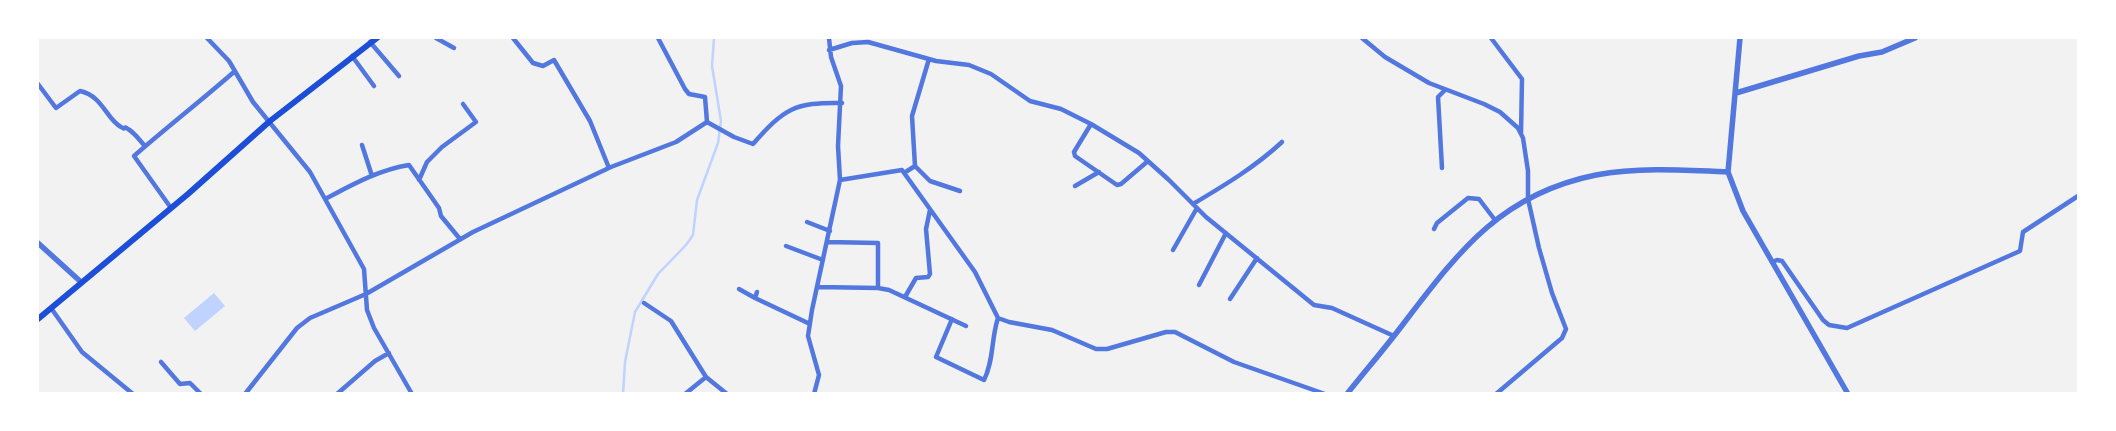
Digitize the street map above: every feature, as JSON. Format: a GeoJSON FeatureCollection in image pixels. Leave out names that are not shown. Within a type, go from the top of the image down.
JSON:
{"type":"FeatureCollection","features":[{"type":"Feature","properties":{"kind":"main road"},"geometry":{"type":"LineString","coordinates":[[38,319],[171,208],[270,121],[377,38]]}},
{"type":"Feature","properties":{"kind":"street"},"geometry":{"type":"LineString","coordinates":[[207,38],[214,42],[235,70],[253,102],[310,172],[364,269],[367,310],[374,328],[412,394]]}},
{"type":"Feature","properties":{"kind":"street"},"geometry":{"type":"LineString","coordinates":[[436,38],[454,48]]}},
{"type":"Feature","properties":{"kind":"street"},"geometry":{"type":"LineString","coordinates":[[513,38],[533,63],[543,66],[554,60],[590,121],[609,168]]}},
{"type":"Feature","properties":{"kind":"street"},"geometry":{"type":"LineString","coordinates":[[658,38],[685,89],[689,94],[705,97],[708,122]]}},
{"type":"Feature","properties":{"kind":"street"},"geometry":{"type":"LineString","coordinates":[[814,394],[819,375],[808,336],[840,180],[838,146],[842,103],[841,86],[829,50],[829,38]]}},
{"type":"Feature","properties":{"kind":"street"},"geometry":{"type":"LineString","coordinates":[[1362,38],[1385,57],[1445,90],[1500,112],[1521,134]]}},
{"type":"Feature","properties":{"kind":"street"},"geometry":{"type":"LineString","coordinates":[[1492,38],[1522,79],[1521,134],[1528,171],[1528,199],[1545,271],[1566,329],[1562,338],[1496,394]]}},
{"type":"Feature","properties":{"kind":"street"},"geometry":{"type":"LineString","coordinates":[[1740,38],[1728,172],[1743,211],[1848,394]]}},
{"type":"Feature","properties":{"kind":"street"},"geometry":{"type":"LineString","coordinates":[[1736,93],[1859,56],[1882,52],[1915,38]]}},
{"type":"Feature","properties":{"kind":"street"},"geometry":{"type":"LineString","coordinates":[[370,42],[399,76]]}},
{"type":"Feature","properties":{"kind":"street"},"geometry":{"type":"LineString","coordinates":[[829,50],[852,43],[868,42],[928,59],[976,68],[991,74],[1030,101],[1061,109],[1092,124],[1148,162],[1226,233],[1314,305],[1332,308],[1394,336]]}},
{"type":"Feature","properties":{"kind":"street"},"geometry":{"type":"LineString","coordinates":[[352,56],[374,86]]}},
{"type":"Feature","properties":{"kind":"street"},"geometry":{"type":"LineString","coordinates":[[928,59],[912,116],[915,166],[930,181],[960,191]]}},
{"type":"Feature","properties":{"kind":"street"},"geometry":{"type":"LineString","coordinates":[[171,208],[134,156],[186,114],[235,70]]}},
{"type":"Feature","properties":{"kind":"street"},"geometry":{"type":"LineString","coordinates":[[38,84],[56,108],[80,91],[88,92],[108,111],[109,116],[121,127],[128,129],[145,146]]}},
{"type":"Feature","properties":{"kind":"street"},"geometry":{"type":"LineString","coordinates":[[1442,168],[1438,97],[1445,90]]}},
{"type":"Feature","properties":{"kind":"street"},"geometry":{"type":"LineString","coordinates":[[708,122],[734,137],[753,144],[774,120],[786,112],[816,103],[842,103]]}},
{"type":"Feature","properties":{"kind":"street"},"geometry":{"type":"LineString","coordinates":[[419,180],[427,162],[442,147],[476,122],[462,104]]}},
{"type":"Feature","properties":{"kind":"street"},"geometry":{"type":"LineString","coordinates":[[244,394],[297,328],[310,318],[366,294],[460,239],[609,168],[676,142],[708,122]]}},
{"type":"Feature","properties":{"kind":"street"},"geometry":{"type":"LineString","coordinates":[[1092,124],[1074,152],[1075,156],[1117,184],[1121,184],[1148,162]]}},
{"type":"Feature","properties":{"kind":"street"},"geometry":{"type":"LineString","coordinates":[[1193,204],[1231,182],[1266,157],[1282,142]]}},
{"type":"Feature","properties":{"kind":"street"},"geometry":{"type":"LineString","coordinates":[[362,145],[372,176]]}},
{"type":"Feature","properties":{"kind":"street"},"geometry":{"type":"LineString","coordinates":[[325,200],[372,176],[392,168],[409,165],[440,208],[441,216],[460,239]]}},
{"type":"Feature","properties":{"kind":"street"},"geometry":{"type":"LineString","coordinates":[[904,173],[915,166]]}},
{"type":"Feature","properties":{"kind":"street"},"geometry":{"type":"LineString","coordinates":[[840,180],[902,170],[976,272],[998,318],[1009,322],[1052,330],[1096,349],[1107,349],[1166,332],[1175,332],[1234,362],[1325,394]]}},
{"type":"Feature","properties":{"kind":"street"},"geometry":{"type":"LineString","coordinates":[[1347,394],[1449,264],[1477,234],[1528,199],[1596,175],[1656,170],[1728,172]]}},
{"type":"Feature","properties":{"kind":"street"},"geometry":{"type":"LineString","coordinates":[[1075,186],[1099,172]]}},
{"type":"Feature","properties":{"kind":"street"},"geometry":{"type":"LineString","coordinates":[[1772,262],[1782,261],[1823,320],[1829,325],[1847,328],[2020,251],[2022,232],[2078,196]]}},
{"type":"Feature","properties":{"kind":"street"},"geometry":{"type":"LineString","coordinates":[[1434,229],[1438,223],[1468,198],[1479,199],[1495,220]]}},
{"type":"Feature","properties":{"kind":"street"},"geometry":{"type":"LineString","coordinates":[[1173,250],[1197,208]]}},
{"type":"Feature","properties":{"kind":"street"},"geometry":{"type":"LineString","coordinates":[[905,297],[916,278],[928,277],[930,274],[926,218],[930,210]]}},
{"type":"Feature","properties":{"kind":"street"},"geometry":{"type":"LineString","coordinates":[[807,222],[830,231]]}},
{"type":"Feature","properties":{"kind":"street"},"geometry":{"type":"LineString","coordinates":[[1199,285],[1226,233]]}},
{"type":"Feature","properties":{"kind":"street"},"geometry":{"type":"LineString","coordinates":[[827,242],[878,244],[878,288]]}},
{"type":"Feature","properties":{"kind":"street"},"geometry":{"type":"LineString","coordinates":[[38,243],[81,282]]}},
{"type":"Feature","properties":{"kind":"street"},"geometry":{"type":"LineString","coordinates":[[786,246],[823,260]]}},
{"type":"Feature","properties":{"kind":"street"},"geometry":{"type":"LineString","coordinates":[[1230,299],[1258,258]]}},
{"type":"Feature","properties":{"kind":"street"},"geometry":{"type":"LineString","coordinates":[[817,287],[878,288],[905,297],[966,326]]}},
{"type":"Feature","properties":{"kind":"street"},"geometry":{"type":"LineString","coordinates":[[739,289],[810,324]]}},
{"type":"Feature","properties":{"kind":"street"},"geometry":{"type":"LineString","coordinates":[[755,298],[757,292]]}},
{"type":"Feature","properties":{"kind":"street"},"geometry":{"type":"LineString","coordinates":[[644,303],[671,322],[706,376],[727,394]]}},
{"type":"Feature","properties":{"kind":"street"},"geometry":{"type":"LineString","coordinates":[[51,308],[82,352],[133,394]]}},
{"type":"Feature","properties":{"kind":"street"},"geometry":{"type":"LineString","coordinates":[[952,319],[936,357],[984,380],[991,366],[994,329],[998,318]]}},
{"type":"Feature","properties":{"kind":"street"},"geometry":{"type":"LineString","coordinates":[[337,394],[375,361],[389,353]]}},
{"type":"Feature","properties":{"kind":"street"},"geometry":{"type":"LineString","coordinates":[[161,362],[180,384],[190,384],[201,394]]}},
{"type":"Feature","properties":{"kind":"street"},"geometry":{"type":"LineString","coordinates":[[686,394],[706,376]]}},
{"type":"Feature","properties":{"kind":"water"},"geometry":{"type":"Polygon","coordinates":[[[214,293],[225,306],[195,331],[184,318],[214,293]]]}},
{"type":"Feature","properties":{"kind":"waterway"},"geometry":{"type":"LineString","coordinates":[[623,394],[625,362],[635,312],[658,274],[693,235],[697,200],[718,143],[721,121],[712,66],[714,38]]}}]}
